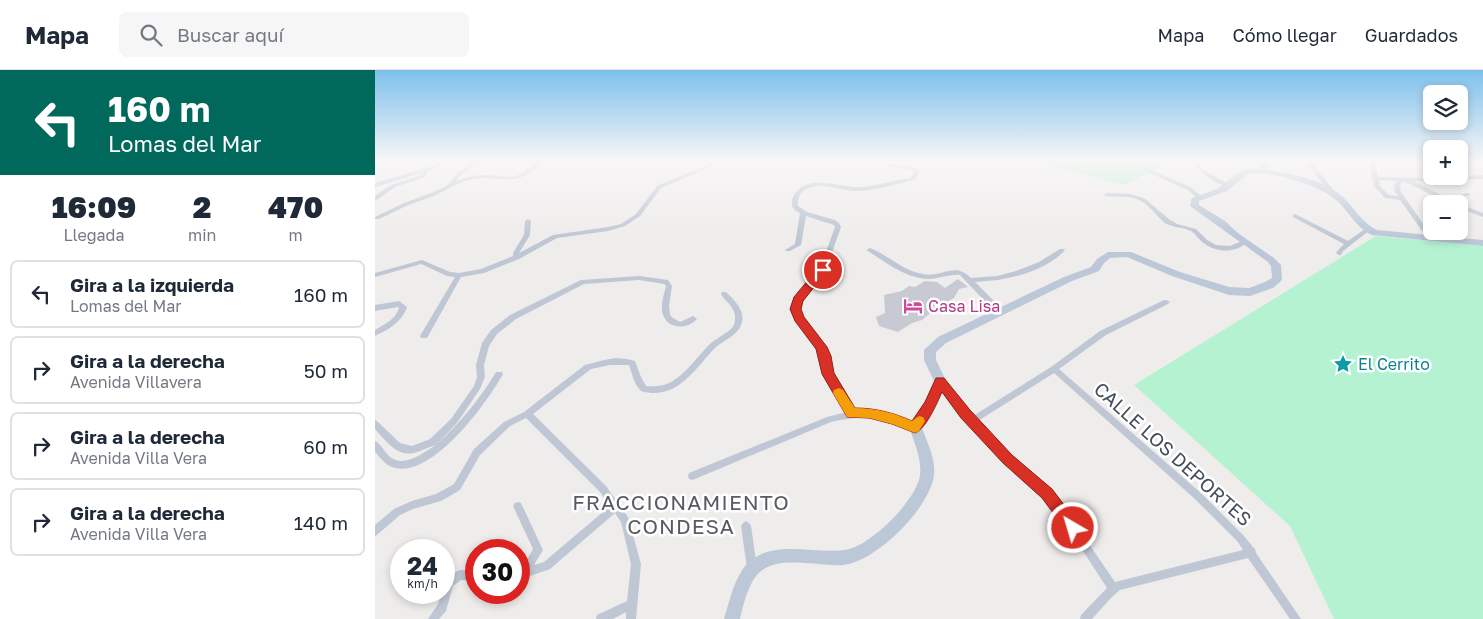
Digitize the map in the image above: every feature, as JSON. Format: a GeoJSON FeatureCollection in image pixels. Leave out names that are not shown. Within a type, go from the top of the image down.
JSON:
{"type":"FeatureCollection","features":[{"type":"Feature","properties":{"kind":"main road"},"geometry":{"type":"LineString","coordinates":[[732,619],[736,604],[752,568],[761,562],[780,557],[847,558],[875,544],[895,526],[919,497],[927,476],[925,452],[915,427],[930,404],[940,381],[930,360],[930,350],[942,340],[1068,279],[1095,269],[1100,261],[1108,255],[1129,254],[1203,284],[1229,291],[1250,292],[1273,282],[1277,278],[1277,270],[1276,265],[1271,260],[1244,242],[1222,223],[1195,206],[1195,200],[1228,187]]}},
{"type":"Feature","properties":{"kind":"main road"},"geometry":{"type":"LineString","coordinates":[[1314,187],[1334,194],[1367,230],[1381,234],[1423,237]]}},
{"type":"Feature","properties":{"kind":"main road"},"geometry":{"type":"LineString","coordinates":[[1451,240],[1483,243]]}},
{"type":"Feature","properties":{"kind":"street"},"geometry":{"type":"LineString","coordinates":[[375,199],[392,187]]}},
{"type":"Feature","properties":{"kind":"street"},"geometry":{"type":"LineString","coordinates":[[377,218],[399,207],[437,193],[447,187]]}},
{"type":"Feature","properties":{"kind":"street"},"geometry":{"type":"LineString","coordinates":[[375,275],[422,262],[449,274],[459,275],[482,272],[517,257],[555,236],[608,229],[623,225],[638,215],[660,187]]}},
{"type":"Feature","properties":{"kind":"street"},"geometry":{"type":"LineString","coordinates":[[806,187],[799,190],[794,200],[795,207],[803,213],[825,217],[837,224],[838,227],[823,270],[798,300],[796,309],[799,318],[821,347],[825,356],[828,374],[852,414]]}},
{"type":"Feature","properties":{"kind":"street"},"geometry":{"type":"LineString","coordinates":[[825,187],[872,187]]}},
{"type":"Feature","properties":{"kind":"street"},"geometry":{"type":"LineString","coordinates":[[1185,187],[1200,198]]}},
{"type":"Feature","properties":{"kind":"street"},"geometry":{"type":"LineString","coordinates":[[1328,187],[1334,194]]}},
{"type":"Feature","properties":{"kind":"street"},"geometry":{"type":"LineString","coordinates":[[1377,187],[1385,196],[1402,198]]}},
{"type":"Feature","properties":{"kind":"street"},"geometry":{"type":"LineString","coordinates":[[1397,187],[1402,198],[1423,228]]}},
{"type":"Feature","properties":{"kind":"street"},"geometry":{"type":"LineString","coordinates":[[1417,187],[1436,195]]}},
{"type":"Feature","properties":{"kind":"street"},"geometry":{"type":"LineString","coordinates":[[1107,195],[1130,196],[1143,199],[1173,225],[1192,228],[1200,234],[1205,242],[1215,247],[1231,248],[1244,242]]}},
{"type":"Feature","properties":{"kind":"street"},"geometry":{"type":"LineString","coordinates":[[1468,209],[1481,214]]}},
{"type":"Feature","properties":{"kind":"street"},"geometry":{"type":"LineString","coordinates":[[788,250],[798,245],[803,213]]}},
{"type":"Feature","properties":{"kind":"street"},"geometry":{"type":"LineString","coordinates":[[1295,216],[1349,244]]}},
{"type":"Feature","properties":{"kind":"street"},"geometry":{"type":"LineString","coordinates":[[517,257],[516,253],[527,235],[528,221]]}},
{"type":"Feature","properties":{"kind":"street"},"geometry":{"type":"LineString","coordinates":[[1339,253],[1367,230]]}},
{"type":"Feature","properties":{"kind":"street"},"geometry":{"type":"LineString","coordinates":[[870,250],[905,270],[923,277],[955,271],[962,272],[1000,312]]}},
{"type":"Feature","properties":{"kind":"street"},"geometry":{"type":"LineString","coordinates":[[970,281],[976,278],[1001,278],[1054,258],[1063,250]]}},
{"type":"Feature","properties":{"kind":"street"},"geometry":{"type":"LineString","coordinates":[[424,336],[459,275]]}},
{"type":"Feature","properties":{"kind":"street"},"geometry":{"type":"LineString","coordinates":[[375,424],[397,446],[404,449],[412,450],[433,442],[454,421],[477,387],[481,378],[480,365],[485,345],[494,332],[513,316],[583,282],[639,278],[662,281],[669,286],[665,300],[668,319],[678,325],[686,324],[693,319]]}},
{"type":"Feature","properties":{"kind":"street"},"geometry":{"type":"LineString","coordinates":[[375,531],[397,512],[412,505],[438,498],[457,487],[477,452],[507,424],[527,414],[588,367],[616,362],[632,363],[637,378],[644,389],[657,390],[680,381],[739,323],[738,312],[725,294]]}},
{"type":"Feature","properties":{"kind":"street"},"geometry":{"type":"LineString","coordinates":[[971,420],[1054,369],[1103,333],[1166,302]]}},
{"type":"Feature","properties":{"kind":"street"},"geometry":{"type":"LineString","coordinates":[[375,308],[399,304],[403,307],[403,312],[397,318],[375,333]]}},
{"type":"Feature","properties":{"kind":"street","name":"CALLE LOS DEPORTES"},"geometry":{"type":"LineString","coordinates":[[1054,369],[1199,498],[1252,552],[1296,619]]}},
{"type":"Feature","properties":{"kind":"street"},"geometry":{"type":"LineString","coordinates":[[375,445],[389,462],[395,465],[416,462],[429,455],[451,437],[473,413],[493,388],[499,374]]}},
{"type":"Feature","properties":{"kind":"street"},"geometry":{"type":"LineString","coordinates":[[940,381],[971,420],[1020,472],[1047,494],[1073,528],[1113,589]]}},
{"type":"Feature","properties":{"kind":"street"},"geometry":{"type":"LineString","coordinates":[[692,476],[830,419],[852,414],[869,413],[894,419],[915,427]]}},
{"type":"Feature","properties":{"kind":"street"},"geometry":{"type":"LineString","coordinates":[[527,414],[603,489],[625,520],[636,564],[631,619]]}},
{"type":"Feature","properties":{"kind":"street"},"geometry":{"type":"LineString","coordinates":[[518,506],[538,550],[530,562]]}},
{"type":"Feature","properties":{"kind":"street"},"geometry":{"type":"LineString","coordinates":[[530,571],[547,566],[615,506]]}},
{"type":"Feature","properties":{"kind":"street"},"geometry":{"type":"LineString","coordinates":[[746,526],[752,568]]}},
{"type":"Feature","properties":{"kind":"street"},"geometry":{"type":"LineString","coordinates":[[1085,619],[1113,589],[1252,552]]}},
{"type":"Feature","properties":{"kind":"street"},"geometry":{"type":"LineString","coordinates":[[433,619],[441,607],[449,583],[454,578],[465,576]]}},
{"type":"Feature","properties":{"kind":"street"},"geometry":{"type":"LineString","coordinates":[[601,619],[633,604]]}},
{"type":"Feature","properties":{"kind":"green space"},"geometry":{"type":"Polygon","coordinates":[[[1376,236],[1483,246],[1483,619],[1334,619],[1290,526],[1134,385],[1376,236]]]}},
{"type":"Feature","properties":{"kind":"building","name":"Casa Lisa"},"geometry":{"type":"Polygon","coordinates":[[[958,279],[968,287],[959,289],[954,298],[922,320],[912,323],[898,332],[879,326],[876,317],[885,313],[884,295],[902,291],[909,286],[915,287],[925,281],[937,282],[945,288],[958,279]]]}},
{"type":"Feature","properties":{"kind":"slow traffic"},"geometry":{"type":"LineString","coordinates":[[839,393],[852,414],[869,413],[894,419],[915,427],[919,421]]}},
{"type":"Feature","properties":{"kind":"place","name":"Casa Lisa"},"geometry":{"type":"Point","coordinates":[913,306]}},
{"type":"Feature","properties":{"kind":"place","name":"El Cerrito"},"geometry":{"type":"Point","coordinates":[1343,364]}},
{"type":"Feature","properties":{"kind":"district","name":"FRACCIONAMIENTO CONDESA"},"geometry":{"type":"Point","coordinates":[681,515]}},
{"type":"Feature","properties":{"kind":"route"},"geometry":{"type":"LineString","coordinates":[[823,270],[798,300],[796,309],[799,318],[821,347],[825,356],[828,374],[852,414],[869,413],[894,419],[915,427],[930,404],[940,381],[965,414],[1020,472],[1047,494],[1073,528]]}}]}
